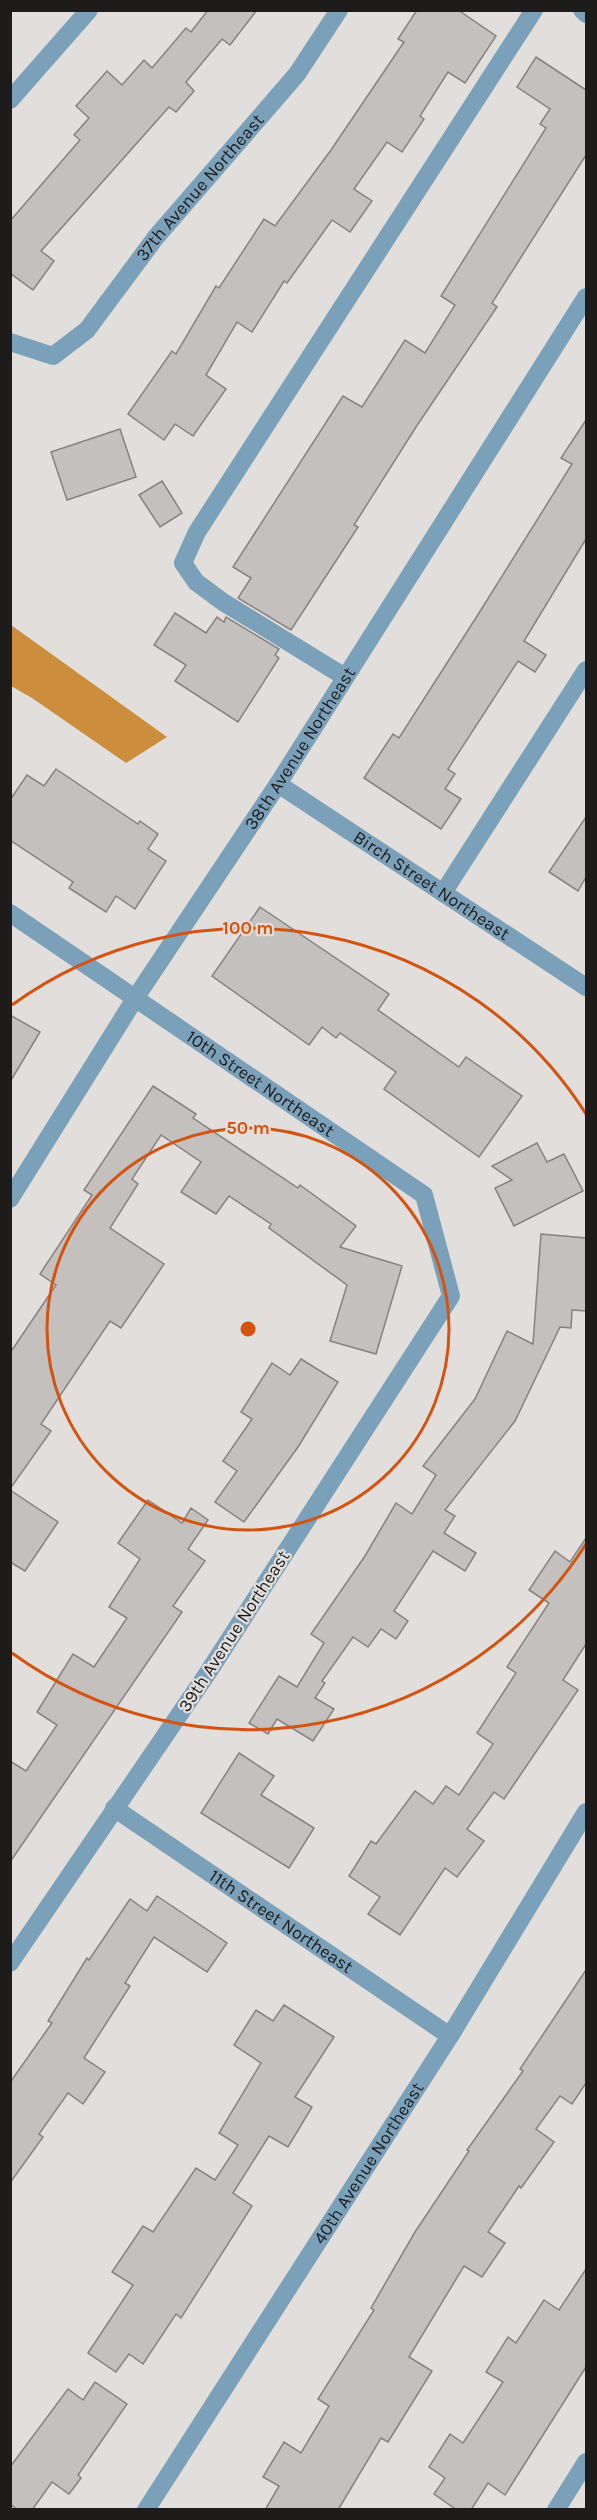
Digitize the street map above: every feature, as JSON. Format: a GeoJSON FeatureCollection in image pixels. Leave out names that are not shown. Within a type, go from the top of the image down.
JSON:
{"type":"FeatureCollection","features":[{"type":"Feature","properties":{"kind":"street"},"geometry":{"type":"LineString","coordinates":[[10,100],[89,10]]}},
{"type":"Feature","properties":{"kind":"street","name":"37th Avenue Northeast"},"geometry":{"type":"LineString","coordinates":[[10,342],[53,356],[87,330],[156,237],[297,74],[339,10]]}},
{"type":"Feature","properties":{"kind":"street"},"geometry":{"type":"LineString","coordinates":[[345,678],[223,602],[196,582],[183,563],[197,532],[534,10]]}},
{"type":"Feature","properties":{"kind":"street"},"geometry":{"type":"LineString","coordinates":[[582,10],[586,14]]}},
{"type":"Feature","properties":{"kind":"street","name":"38th Avenue Northeast"},"geometry":{"type":"LineString","coordinates":[[10,1198],[136,997],[278,784],[586,297]]}},
{"type":"Feature","properties":{"kind":"street"},"geometry":{"type":"LineString","coordinates":[[443,892],[586,670]]}},
{"type":"Feature","properties":{"kind":"street","name":"Birch Street Northeast"},"geometry":{"type":"LineString","coordinates":[[278,784],[586,987]]}},
{"type":"Feature","properties":{"kind":"street","name":"10th Street Northeast"},"geometry":{"type":"LineString","coordinates":[[10,913],[424,1195],[451,1296]]}},
{"type":"Feature","properties":{"kind":"street","name":"39th Avenue Northeast"},"geometry":{"type":"LineString","coordinates":[[10,1963],[209,1671],[451,1296]]}},
{"type":"Feature","properties":{"kind":"street","name":"11th Street Northeast"},"geometry":{"type":"LineString","coordinates":[[114,1808],[450,2036]]}},
{"type":"Feature","properties":{"kind":"street","name":"40th Avenue Northeast"},"geometry":{"type":"LineString","coordinates":[[146,2510],[450,2036],[586,1812]]}},
{"type":"Feature","properties":{"kind":"street"},"geometry":{"type":"LineString","coordinates":[[556,2510],[586,2462]]}},
{"type":"Feature","properties":{"kind":"shaded area"},"geometry":{"type":"Polygon","coordinates":[[[11,625],[167,737],[126,763],[11,686],[11,625]]]}},
{"type":"Feature","properties":{"kind":"building"},"geometry":{"type":"Polygon","coordinates":[[[208,10],[257,10],[230,45],[222,39],[186,82],[194,91],[176,112],[169,107],[41,251],[54,261],[33,290],[10,273],[10,221],[80,140],[74,135],[89,118],[76,106],[107,71],[122,85],[144,60],[152,68],[186,28],[191,32],[208,10]]]}},
{"type":"Feature","properties":{"kind":"building"},"geometry":{"type":"Polygon","coordinates":[[[417,10],[458,10],[496,36],[465,83],[448,72],[420,116],[424,119],[402,152],[387,142],[354,189],[372,201],[350,232],[332,220],[287,283],[284,281],[252,332],[237,322],[206,375],[226,389],[193,436],[175,424],[164,440],[128,414],[172,351],[176,354],[216,286],[219,288],[264,219],[275,226],[331,150],[404,42],[398,39],[417,10]]]}},
{"type":"Feature","properties":{"kind":"building"},"geometry":{"type":"Polygon","coordinates":[[[536,57],[586,90],[586,155],[492,303],[497,307],[416,427],[354,525],[358,527],[291,630],[238,598],[251,578],[233,567],[343,396],[362,407],[405,340],[425,353],[455,305],[441,296],[546,128],[540,124],[550,109],[517,87],[536,57]]]}},
{"type":"Feature","properties":{"kind":"building"},"geometry":{"type":"Polygon","coordinates":[[[586,420],[586,539],[524,641],[546,655],[535,672],[518,661],[448,769],[455,774],[445,789],[461,799],[441,829],[364,778],[393,734],[399,738],[572,464],[561,458],[586,420]]]}},
{"type":"Feature","properties":{"kind":"building"},"geometry":{"type":"Polygon","coordinates":[[[120,429],[136,477],[67,500],[51,452],[120,429]]]}},
{"type":"Feature","properties":{"kind":"building"},"geometry":{"type":"Polygon","coordinates":[[[162,481],[182,513],[160,527],[139,495],[162,481]]]}},
{"type":"Feature","properties":{"kind":"building"},"geometry":{"type":"Polygon","coordinates":[[[175,613],[206,633],[217,617],[224,622],[226,617],[279,649],[275,655],[279,658],[238,722],[175,681],[186,665],[154,645],[175,613]]]}},
{"type":"Feature","properties":{"kind":"building"},"geometry":{"type":"Polygon","coordinates":[[[56,769],[138,824],[140,821],[158,834],[148,849],[166,861],[135,909],[116,896],[106,912],[69,888],[73,882],[10,840],[10,800],[27,775],[44,786],[56,769]]]}},
{"type":"Feature","properties":{"kind":"building"},"geometry":{"type":"Polygon","coordinates":[[[586,817],[586,877],[578,891],[549,872],[586,817]]]}},
{"type":"Feature","properties":{"kind":"building"},"geometry":{"type":"Polygon","coordinates":[[[260,907],[389,994],[378,1010],[459,1067],[466,1057],[522,1096],[479,1157],[384,1089],[396,1072],[340,1033],[336,1038],[322,1027],[309,1045],[212,976],[260,907]]]}},
{"type":"Feature","properties":{"kind":"building"},"geometry":{"type":"Polygon","coordinates":[[[10,1015],[40,1032],[10,1082],[10,1015]]]}},
{"type":"Feature","properties":{"kind":"building"},"geometry":{"type":"Polygon","coordinates":[[[153,1086],[196,1114],[193,1118],[298,1188],[300,1185],[356,1226],[340,1247],[402,1266],[376,1354],[330,1341],[347,1285],[269,1228],[271,1224],[229,1196],[216,1214],[181,1192],[201,1162],[161,1135],[132,1179],[138,1184],[110,1228],[164,1264],[121,1328],[110,1321],[41,1424],[51,1431],[10,1489],[10,1353],[56,1285],[40,1274],[92,1195],[84,1190],[153,1086]]]}},
{"type":"Feature","properties":{"kind":"building"},"geometry":{"type":"Polygon","coordinates":[[[537,1143],[547,1162],[564,1154],[583,1191],[514,1226],[495,1188],[512,1180],[492,1166],[537,1143]]]}},
{"type":"Feature","properties":{"kind":"building"},"geometry":{"type":"Polygon","coordinates":[[[541,1234],[586,1238],[586,1311],[572,1310],[571,1328],[560,1327],[515,1421],[445,1510],[455,1516],[444,1533],[476,1553],[465,1571],[433,1551],[394,1611],[408,1621],[396,1639],[381,1629],[368,1647],[353,1637],[322,1681],[325,1683],[315,1698],[334,1709],[313,1741],[277,1719],[268,1734],[249,1723],[279,1676],[297,1687],[324,1643],[311,1634],[365,1556],[396,1503],[412,1514],[436,1475],[423,1466],[475,1399],[507,1331],[533,1344],[541,1234]]]}},
{"type":"Feature","properties":{"kind":"building"},"geometry":{"type":"Polygon","coordinates":[[[301,1359],[338,1382],[298,1447],[244,1522],[215,1502],[237,1471],[223,1461],[252,1419],[241,1412],[272,1363],[290,1375],[301,1359]]]}},
{"type":"Feature","properties":{"kind":"building"},"geometry":{"type":"Polygon","coordinates":[[[10,1490],[58,1522],[25,1571],[10,1562],[10,1490]]]}},
{"type":"Feature","properties":{"kind":"building"},"geometry":{"type":"Polygon","coordinates":[[[148,1500],[182,1523],[191,1508],[208,1520],[188,1549],[205,1561],[173,1606],[182,1612],[10,1862],[10,1761],[26,1771],[57,1725],[37,1712],[73,1654],[94,1667],[127,1618],[109,1607],[140,1559],[118,1543],[148,1500]]]}},
{"type":"Feature","properties":{"kind":"building"},"geometry":{"type":"Polygon","coordinates":[[[586,1538],[586,1644],[563,1680],[578,1690],[504,1799],[494,1792],[467,1829],[484,1841],[457,1877],[445,1868],[400,1935],[368,1914],[380,1897],[349,1876],[371,1841],[376,1844],[415,1791],[433,1804],[446,1786],[459,1795],[493,1744],[477,1733],[516,1673],[507,1667],[549,1603],[529,1590],[555,1551],[570,1562],[586,1538]]]}},
{"type":"Feature","properties":{"kind":"building"},"geometry":{"type":"Polygon","coordinates":[[[239,1753],[274,1776],[261,1795],[314,1828],[289,1868],[201,1813],[239,1753]]]}},
{"type":"Feature","properties":{"kind":"building"},"geometry":{"type":"Polygon","coordinates":[[[157,1896],[227,1943],[207,1972],[154,1937],[125,1983],[130,1986],[84,2058],[105,2072],[83,2104],[68,2093],[39,2134],[43,2137],[10,2183],[11,2081],[52,2023],[48,2021],[87,1958],[89,1960],[130,1899],[147,1911],[157,1896]]]}},
{"type":"Feature","properties":{"kind":"building"},"geometry":{"type":"Polygon","coordinates":[[[586,1970],[586,2083],[572,2104],[560,2096],[536,2129],[554,2142],[521,2188],[519,2186],[488,2232],[505,2243],[482,2277],[464,2266],[409,2357],[432,2371],[388,2442],[381,2438],[338,2510],[265,2510],[279,2486],[263,2477],[284,2442],[301,2453],[329,2406],[318,2399],[374,2310],[371,2308],[415,2232],[469,2151],[467,2150],[523,2071],[520,2069],[586,1970]]]}},
{"type":"Feature","properties":{"kind":"building"},"geometry":{"type":"Polygon","coordinates":[[[284,2005],[334,2037],[295,2097],[312,2107],[288,2147],[269,2136],[233,2193],[252,2206],[181,2318],[176,2314],[143,2364],[129,2354],[116,2372],[88,2353],[133,2285],[112,2272],[143,2226],[153,2232],[196,2168],[215,2180],[238,2145],[219,2133],[261,2063],[234,2045],[256,2010],[273,2021],[284,2005]]]}},
{"type":"Feature","properties":{"kind":"building"},"geometry":{"type":"Polygon","coordinates":[[[586,2269],[586,2367],[505,2495],[488,2483],[471,2510],[457,2510],[434,2494],[445,2478],[429,2467],[450,2434],[463,2443],[503,2382],[486,2372],[508,2337],[516,2343],[544,2300],[559,2310],[586,2269]]]}},
{"type":"Feature","properties":{"kind":"building"},"geometry":{"type":"Polygon","coordinates":[[[95,2382],[127,2404],[78,2475],[81,2478],[69,2494],[52,2482],[32,2510],[18,2510],[10,2504],[10,2467],[68,2389],[83,2400],[95,2382]]]}}]}
